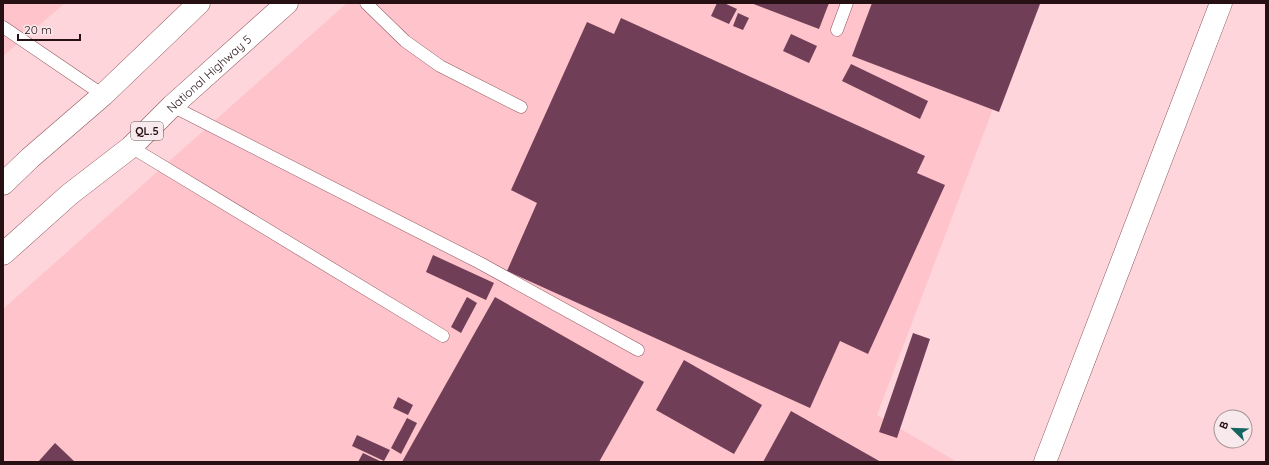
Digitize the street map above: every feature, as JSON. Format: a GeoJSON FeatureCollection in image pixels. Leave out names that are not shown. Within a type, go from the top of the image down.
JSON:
{"type":"FeatureCollection","features":[{"type":"Feature","properties":{"kind":"main road"},"geometry":{"type":"LineString","coordinates":[[3,184],[30,158],[103,94],[199,3]]}},
{"type":"Feature","properties":{"kind":"main road","name":"National Highway 5"},"geometry":{"type":"LineString","coordinates":[[3,254],[70,194],[131,147],[172,106],[287,3]]}},
{"type":"Feature","properties":{"kind":"main road"},"geometry":{"type":"LineString","coordinates":[[1044,462],[1221,3]]}},
{"type":"Feature","properties":{"kind":"lane"},"geometry":{"type":"LineString","coordinates":[[366,3],[405,41],[440,66],[521,107]]}},
{"type":"Feature","properties":{"kind":"lane"},"geometry":{"type":"LineString","coordinates":[[837,30],[847,3]]}},
{"type":"Feature","properties":{"kind":"lane"},"geometry":{"type":"LineString","coordinates":[[3,27],[103,94]]}},
{"type":"Feature","properties":{"kind":"lane"},"geometry":{"type":"LineString","coordinates":[[172,106],[480,263],[638,350]]}},
{"type":"Feature","properties":{"kind":"lane"},"geometry":{"type":"LineString","coordinates":[[131,147],[443,336]]}},
{"type":"Feature","properties":{"kind":"shaded area"},"geometry":{"type":"Polygon","coordinates":[[[3,3],[65,3],[3,56],[3,3]]]}},
{"type":"Feature","properties":{"kind":"shaded area"},"geometry":{"type":"Polygon","coordinates":[[[347,3],[1033,3],[877,415],[957,462],[3,462],[3,309],[347,3]]]}},
{"type":"Feature","properties":{"kind":"building"},"geometry":{"type":"Polygon","coordinates":[[[717,3],[724,3],[737,9],[729,24],[711,16],[717,3]]]}},
{"type":"Feature","properties":{"kind":"building"},"geometry":{"type":"Polygon","coordinates":[[[751,3],[829,3],[819,29],[751,3]]]}},
{"type":"Feature","properties":{"kind":"building"},"geometry":{"type":"Polygon","coordinates":[[[872,3],[1040,4],[999,112],[852,56],[872,3]]]}},
{"type":"Feature","properties":{"kind":"building"},"geometry":{"type":"Polygon","coordinates":[[[738,13],[749,18],[743,30],[733,26],[738,13]]]}},
{"type":"Feature","properties":{"kind":"building"},"geometry":{"type":"Polygon","coordinates":[[[621,18],[925,156],[917,173],[945,185],[868,354],[840,341],[810,408],[507,271],[537,203],[511,190],[587,22],[614,34],[621,18]]]}},
{"type":"Feature","properties":{"kind":"building"},"geometry":{"type":"Polygon","coordinates":[[[791,34],[817,46],[809,63],[783,51],[791,34]]]}},
{"type":"Feature","properties":{"kind":"building"},"geometry":{"type":"Polygon","coordinates":[[[851,64],[928,101],[920,119],[842,81],[851,64]]]}},
{"type":"Feature","properties":{"kind":"building"},"geometry":{"type":"Polygon","coordinates":[[[433,255],[494,283],[486,300],[426,272],[433,255]]]}},
{"type":"Feature","properties":{"kind":"building"},"geometry":{"type":"Polygon","coordinates":[[[467,297],[477,303],[461,333],[451,327],[467,297]]]}},
{"type":"Feature","properties":{"kind":"building"},"geometry":{"type":"Polygon","coordinates":[[[495,297],[644,382],[599,462],[402,462],[495,297]]]}},
{"type":"Feature","properties":{"kind":"building"},"geometry":{"type":"Polygon","coordinates":[[[913,333],[930,339],[897,438],[879,432],[913,333]]]}},
{"type":"Feature","properties":{"kind":"building"},"geometry":{"type":"Polygon","coordinates":[[[684,360],[762,405],[734,454],[656,410],[684,360]]]}},
{"type":"Feature","properties":{"kind":"building"},"geometry":{"type":"Polygon","coordinates":[[[398,397],[413,405],[408,415],[393,408],[398,397]]]}},
{"type":"Feature","properties":{"kind":"building"},"geometry":{"type":"Polygon","coordinates":[[[791,411],[881,462],[763,462],[791,411]]]}},
{"type":"Feature","properties":{"kind":"building"},"geometry":{"type":"Polygon","coordinates":[[[407,418],[417,423],[401,454],[391,448],[407,418]]]}},
{"type":"Feature","properties":{"kind":"building"},"geometry":{"type":"Polygon","coordinates":[[[357,435],[390,450],[384,461],[352,446],[357,435]]]}},
{"type":"Feature","properties":{"kind":"building"},"geometry":{"type":"Polygon","coordinates":[[[55,443],[75,462],[38,462],[55,443]]]}},
{"type":"Feature","properties":{"kind":"building"},"geometry":{"type":"Polygon","coordinates":[[[363,453],[382,462],[358,462],[363,453]]]}}]}
